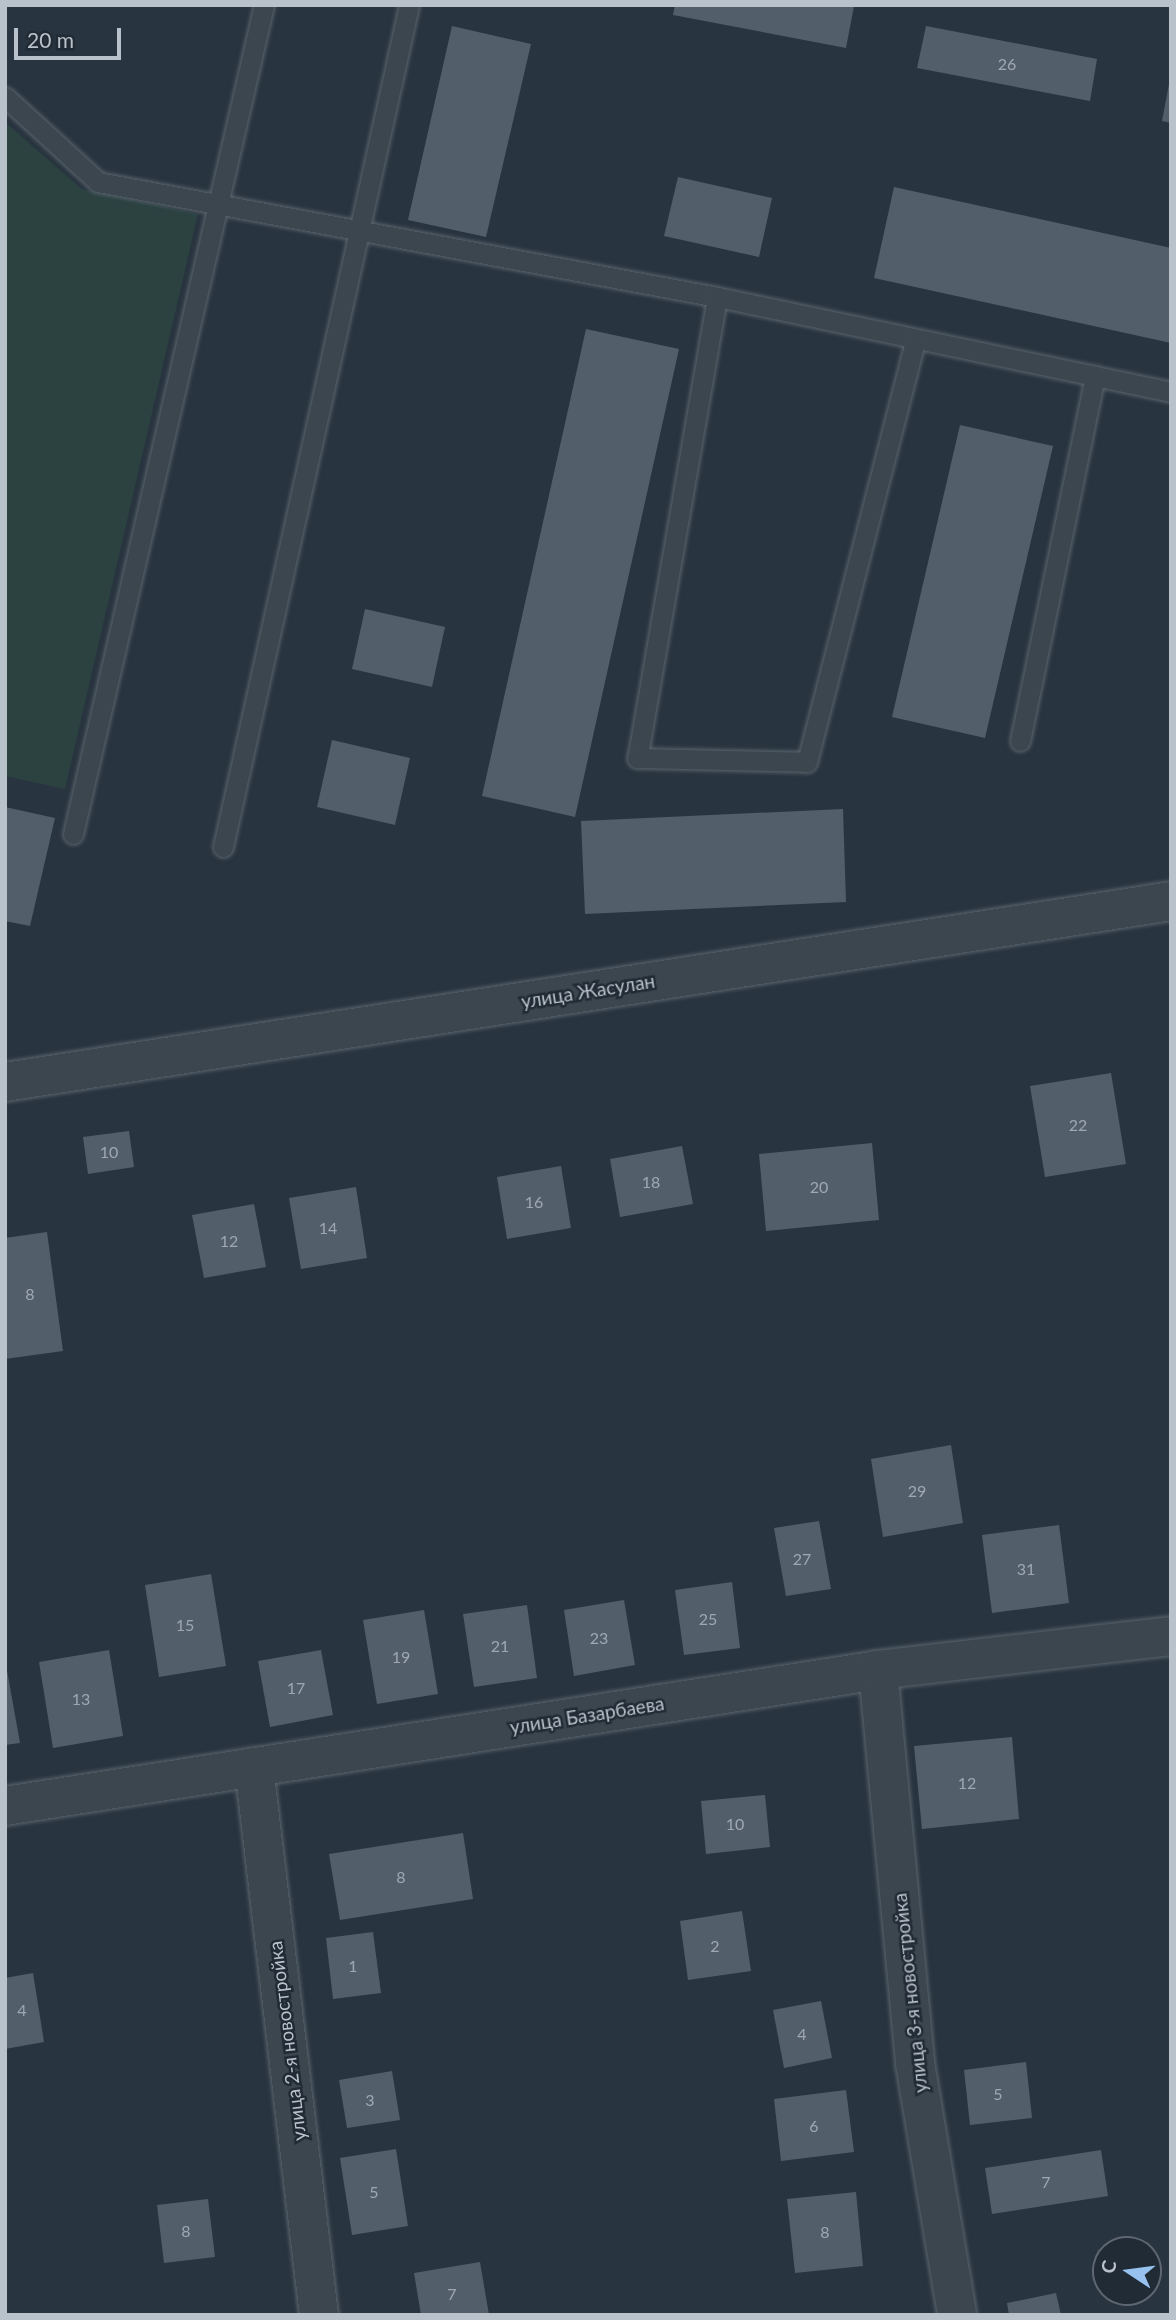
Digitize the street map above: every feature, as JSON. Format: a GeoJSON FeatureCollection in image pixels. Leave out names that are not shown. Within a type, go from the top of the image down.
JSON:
{"type":"FeatureCollection","features":[{"type":"Feature","properties":{"kind":"street","name":"улица Жасулан"},"geometry":{"type":"LineString","coordinates":[[5,1082],[1171,901]]}},
{"type":"Feature","properties":{"kind":"street","name":"улица Базарбаева"},"geometry":{"type":"LineString","coordinates":[[5,1806],[878,1670],[1171,1636]]}},
{"type":"Feature","properties":{"kind":"street","name":"улица 3-я новостройка"},"geometry":{"type":"LineString","coordinates":[[878,1670],[915,2063],[957,2315]]}},
{"type":"Feature","properties":{"kind":"street","name":"улица 2-я новостройка"},"geometry":{"type":"LineString","coordinates":[[254,1767],[319,2315]]}},
{"type":"Feature","properties":{"kind":"lane"},"geometry":{"type":"LineString","coordinates":[[73,834],[264,5]]}},
{"type":"Feature","properties":{"kind":"lane"},"geometry":{"type":"LineString","coordinates":[[223,847],[409,5]]}},
{"type":"Feature","properties":{"kind":"lane"},"geometry":{"type":"LineString","coordinates":[[5,97],[98,182],[717,297],[1171,392]]}},
{"type":"Feature","properties":{"kind":"lane"},"geometry":{"type":"LineString","coordinates":[[717,297],[638,758],[807,761],[916,339]]}},
{"type":"Feature","properties":{"kind":"lane"},"geometry":{"type":"LineString","coordinates":[[1020,741],[1095,376]]}},
{"type":"Feature","properties":{"kind":"green space"},"geometry":{"type":"Polygon","coordinates":[[[5,122],[82,189],[198,214],[65,789],[5,776],[5,122]]]}},
{"type":"Feature","properties":{"kind":"building"},"geometry":{"type":"Polygon","coordinates":[[[675,5],[854,6],[846,48],[673,15],[675,5]]]}},
{"type":"Feature","properties":{"kind":"building"},"geometry":{"type":"Polygon","coordinates":[[[452,26],[531,44],[486,237],[408,220],[452,26]]]}},
{"type":"Feature","properties":{"kind":"building"},"geometry":{"type":"Polygon","coordinates":[[[926,26],[1097,59],[1090,101],[917,68],[926,26]]]}},
{"type":"Feature","properties":{"kind":"building"},"geometry":{"type":"Polygon","coordinates":[[[1171,84],[1171,123],[1162,121],[1171,84]]]}},
{"type":"Feature","properties":{"kind":"building"},"geometry":{"type":"Polygon","coordinates":[[[678,177],[772,198],[759,257],[664,236],[678,177]]]}},
{"type":"Feature","properties":{"kind":"building"},"geometry":{"type":"Polygon","coordinates":[[[894,187],[1171,248],[1171,343],[874,278],[894,187]]]}},
{"type":"Feature","properties":{"kind":"building"},"geometry":{"type":"Polygon","coordinates":[[[586,329],[679,349],[575,817],[482,796],[586,329]]]}},
{"type":"Feature","properties":{"kind":"building"},"geometry":{"type":"Polygon","coordinates":[[[960,425],[1053,446],[985,738],[892,717],[960,425]]]}},
{"type":"Feature","properties":{"kind":"building"},"geometry":{"type":"Polygon","coordinates":[[[365,609],[445,627],[432,687],[352,669],[365,609]]]}},
{"type":"Feature","properties":{"kind":"building"},"geometry":{"type":"Polygon","coordinates":[[[332,740],[410,758],[395,825],[317,807],[332,740]]]}},
{"type":"Feature","properties":{"kind":"building"},"geometry":{"type":"Polygon","coordinates":[[[5,807],[55,818],[30,926],[5,921],[5,807]]]}},
{"type":"Feature","properties":{"kind":"building"},"geometry":{"type":"Polygon","coordinates":[[[843,809],[846,902],[585,914],[581,821],[843,809]]]}},
{"type":"Feature","properties":{"kind":"building"},"geometry":{"type":"Polygon","coordinates":[[[1111,1073],[1126,1164],[1045,1177],[1030,1086],[1111,1073]]]}},
{"type":"Feature","properties":{"kind":"building"},"geometry":{"type":"Polygon","coordinates":[[[129,1131],[134,1167],[88,1174],[83,1137],[129,1131]]]}},
{"type":"Feature","properties":{"kind":"building"},"geometry":{"type":"Polygon","coordinates":[[[872,1143],[879,1220],[766,1231],[759,1154],[872,1143]]]}},
{"type":"Feature","properties":{"kind":"building"},"geometry":{"type":"Polygon","coordinates":[[[682,1146],[693,1204],[620,1217],[610,1159],[682,1146]]]}},
{"type":"Feature","properties":{"kind":"building"},"geometry":{"type":"Polygon","coordinates":[[[561,1166],[571,1228],[507,1239],[497,1177],[561,1166]]]}},
{"type":"Feature","properties":{"kind":"building"},"geometry":{"type":"Polygon","coordinates":[[[356,1187],[367,1258],[301,1269],[289,1198],[356,1187]]]}},
{"type":"Feature","properties":{"kind":"building"},"geometry":{"type":"Polygon","coordinates":[[[254,1204],[266,1267],[204,1278],[192,1215],[254,1204]]]}},
{"type":"Feature","properties":{"kind":"building"},"geometry":{"type":"Polygon","coordinates":[[[47,1232],[63,1351],[5,1359],[5,1238],[47,1232]]]}},
{"type":"Feature","properties":{"kind":"building"},"geometry":{"type":"Polygon","coordinates":[[[951,1445],[963,1523],[883,1537],[871,1459],[951,1445]]]}},
{"type":"Feature","properties":{"kind":"building"},"geometry":{"type":"Polygon","coordinates":[[[819,1521],[831,1589],[786,1596],[774,1528],[819,1521]]]}},
{"type":"Feature","properties":{"kind":"building"},"geometry":{"type":"Polygon","coordinates":[[[1059,1525],[1069,1603],[992,1613],[982,1535],[1059,1525]]]}},
{"type":"Feature","properties":{"kind":"building"},"geometry":{"type":"Polygon","coordinates":[[[211,1574],[226,1666],[159,1677],[145,1585],[211,1574]]]}},
{"type":"Feature","properties":{"kind":"building"},"geometry":{"type":"Polygon","coordinates":[[[732,1582],[740,1648],[684,1655],[675,1590],[732,1582]]]}},
{"type":"Feature","properties":{"kind":"building"},"geometry":{"type":"Polygon","coordinates":[[[624,1600],[635,1665],[574,1676],[564,1610],[624,1600]]]}},
{"type":"Feature","properties":{"kind":"building"},"geometry":{"type":"Polygon","coordinates":[[[527,1605],[537,1678],[474,1687],[463,1614],[527,1605]]]}},
{"type":"Feature","properties":{"kind":"building"},"geometry":{"type":"Polygon","coordinates":[[[424,1610],[438,1694],[377,1704],[363,1620],[424,1610]]]}},
{"type":"Feature","properties":{"kind":"building"},"geometry":{"type":"Polygon","coordinates":[[[109,1650],[123,1736],[53,1748],[39,1662],[109,1650]]]}},
{"type":"Feature","properties":{"kind":"building"},"geometry":{"type":"Polygon","coordinates":[[[321,1650],[333,1715],[270,1727],[258,1661],[321,1650]]]}},
{"type":"Feature","properties":{"kind":"building"},"geometry":{"type":"Polygon","coordinates":[[[5,1659],[20,1743],[5,1745],[5,1659]]]}},
{"type":"Feature","properties":{"kind":"building"},"geometry":{"type":"Polygon","coordinates":[[[1012,1737],[1019,1819],[922,1829],[914,1746],[1012,1737]]]}},
{"type":"Feature","properties":{"kind":"building"},"geometry":{"type":"Polygon","coordinates":[[[765,1795],[770,1847],[706,1854],[701,1801],[765,1795]]]}},
{"type":"Feature","properties":{"kind":"building"},"geometry":{"type":"Polygon","coordinates":[[[463,1833],[473,1899],[340,1920],[329,1854],[463,1833]]]}},
{"type":"Feature","properties":{"kind":"building"},"geometry":{"type":"Polygon","coordinates":[[[742,1911],[751,1971],[688,1980],[680,1921],[742,1911]]]}},
{"type":"Feature","properties":{"kind":"building"},"geometry":{"type":"Polygon","coordinates":[[[373,1932],[381,1993],[333,1999],[326,1938],[373,1932]]]}},
{"type":"Feature","properties":{"kind":"building"},"geometry":{"type":"Polygon","coordinates":[[[33,1973],[44,2042],[5,2049],[5,1978],[33,1973]]]}},
{"type":"Feature","properties":{"kind":"building"},"geometry":{"type":"Polygon","coordinates":[[[821,2001],[832,2058],[784,2068],[773,2010],[821,2001]]]}},
{"type":"Feature","properties":{"kind":"building"},"geometry":{"type":"Polygon","coordinates":[[[1026,2062],[1032,2118],[970,2125],[964,2070],[1026,2062]]]}},
{"type":"Feature","properties":{"kind":"building"},"geometry":{"type":"Polygon","coordinates":[[[392,2071],[400,2120],[347,2128],[339,2080],[392,2071]]]}},
{"type":"Feature","properties":{"kind":"building"},"geometry":{"type":"Polygon","coordinates":[[[846,2090],[854,2152],[781,2161],[774,2099],[846,2090]]]}},
{"type":"Feature","properties":{"kind":"building"},"geometry":{"type":"Polygon","coordinates":[[[396,2149],[408,2226],[352,2235],[340,2158],[396,2149]]]}},
{"type":"Feature","properties":{"kind":"building"},"geometry":{"type":"Polygon","coordinates":[[[1101,2150],[1108,2196],[992,2214],[985,2168],[1101,2150]]]}},
{"type":"Feature","properties":{"kind":"building"},"geometry":{"type":"Polygon","coordinates":[[[856,2192],[863,2266],[795,2273],[787,2199],[856,2192]]]}},
{"type":"Feature","properties":{"kind":"building"},"geometry":{"type":"Polygon","coordinates":[[[208,2199],[215,2257],[164,2263],[157,2205],[208,2199]]]}},
{"type":"Feature","properties":{"kind":"building"},"geometry":{"type":"Polygon","coordinates":[[[480,2262],[489,2315],[421,2315],[414,2273],[480,2262]]]}},
{"type":"Feature","properties":{"kind":"building"},"geometry":{"type":"Polygon","coordinates":[[[1056,2293],[1061,2315],[1009,2315],[1007,2303],[1056,2293]]]}}]}
